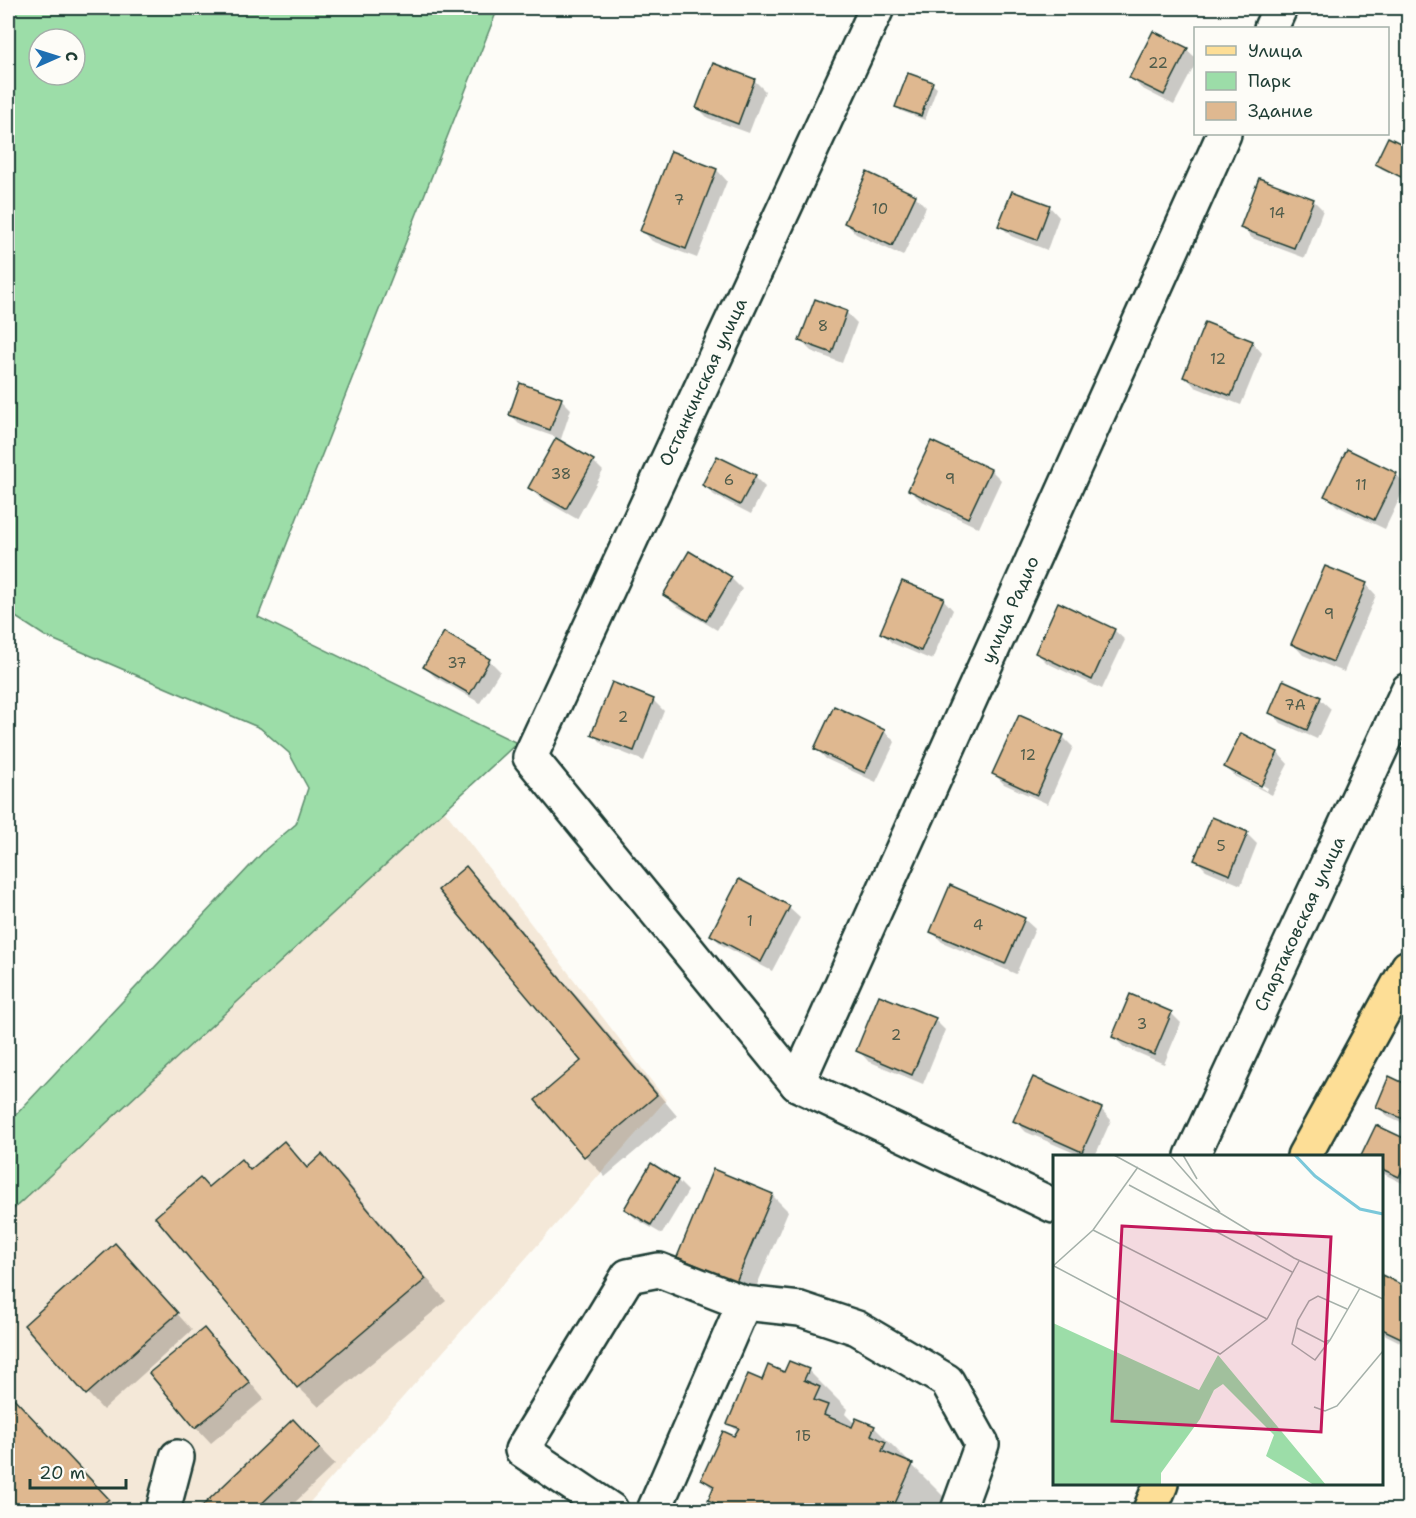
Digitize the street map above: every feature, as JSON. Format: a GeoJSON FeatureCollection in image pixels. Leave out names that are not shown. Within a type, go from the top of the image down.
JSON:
{"type":"FeatureCollection","features":[{"type":"Feature","properties":{"kind":"main road"},"geometry":{"type":"LineString","coordinates":[[1305,1155],[1408,967]]}},
{"type":"Feature","properties":{"kind":"main road"},"geometry":{"type":"LineString","coordinates":[[1150,1510],[1161,1485]]}},
{"type":"Feature","properties":{"kind":"street","name":"Останкинская улица"},"geometry":{"type":"LineString","coordinates":[[798,1084],[530,757],[877,8]]}},
{"type":"Feature","properties":{"kind":"street"},"geometry":{"type":"LineString","coordinates":[[1271,27],[1280,8]]}},
{"type":"Feature","properties":{"kind":"street","name":"улица Радио"},"geometry":{"type":"LineString","coordinates":[[798,1084],[1224,135]]}},
{"type":"Feature","properties":{"kind":"street","name":"Спартаковская улица"},"geometry":{"type":"LineString","coordinates":[[1192,1155],[1408,690]]}},
{"type":"Feature","properties":{"kind":"street"},"geometry":{"type":"LineString","coordinates":[[798,1084],[1053,1206]]}},
{"type":"Feature","properties":{"kind":"street"},"geometry":{"type":"LineString","coordinates":[[611,1510],[522,1450],[628,1276],[659,1270],[744,1303],[800,1309],[857,1328],[947,1381],[982,1444],[958,1510]]}},
{"type":"Feature","properties":{"kind":"street"},"geometry":{"type":"LineString","coordinates":[[654,1510],[744,1303]]}},
{"type":"Feature","properties":{"kind":"street"},"geometry":{"type":"LineString","coordinates":[[163,1510],[177,1457]]}},
{"type":"Feature","properties":{"kind":"shaded area"},"geometry":{"type":"Polygon","coordinates":[[[444,810],[666,1100],[303,1510],[8,1510],[8,1214],[444,810]]]}},
{"type":"Feature","properties":{"kind":"green space"},"geometry":{"type":"Polygon","coordinates":[[[8,8],[498,8],[258,617],[517,743],[8,1214],[8,1123],[266,849],[296,824],[308,788],[289,753],[260,728],[45,636],[8,612],[8,8]]]}},
{"type":"Feature","properties":{"kind":"building"},"geometry":{"type":"Polygon","coordinates":[[[1153,31],[1188,48],[1164,95],[1129,78],[1153,31]]]}},
{"type":"Feature","properties":{"kind":"building"},"geometry":{"type":"Polygon","coordinates":[[[713,63],[755,79],[738,124],[696,108],[713,63]]]}},
{"type":"Feature","properties":{"kind":"building"},"geometry":{"type":"Polygon","coordinates":[[[908,73],[933,82],[921,116],[895,107],[908,73]]]}},
{"type":"Feature","properties":{"kind":"building"},"geometry":{"type":"Polygon","coordinates":[[[1388,137],[1408,147],[1408,167],[1403,178],[1375,164],[1388,137]]]}},
{"type":"Feature","properties":{"kind":"building"},"geometry":{"type":"Polygon","coordinates":[[[671,151],[717,169],[686,249],[640,231],[671,151]]]}},
{"type":"Feature","properties":{"kind":"building"},"geometry":{"type":"Polygon","coordinates":[[[867,172],[916,195],[892,246],[844,223],[867,172]]]}},
{"type":"Feature","properties":{"kind":"building"},"geometry":{"type":"Polygon","coordinates":[[[1259,178],[1314,199],[1294,248],[1240,228],[1259,178]]]}},
{"type":"Feature","properties":{"kind":"building"},"geometry":{"type":"Polygon","coordinates":[[[1012,191],[1050,205],[1037,240],[998,226],[1012,191]]]}},
{"type":"Feature","properties":{"kind":"building"},"geometry":{"type":"Polygon","coordinates":[[[815,299],[847,311],[832,353],[799,341],[815,299]]]}},
{"type":"Feature","properties":{"kind":"building"},"geometry":{"type":"Polygon","coordinates":[[[1205,322],[1253,341],[1231,396],[1183,377],[1205,322]]]}},
{"type":"Feature","properties":{"kind":"building"},"geometry":{"type":"Polygon","coordinates":[[[520,383],[562,398],[550,430],[509,415],[520,383]]]}},
{"type":"Feature","properties":{"kind":"building"},"geometry":{"type":"Polygon","coordinates":[[[556,438],[594,460],[566,509],[528,488],[556,438]]]}},
{"type":"Feature","properties":{"kind":"building"},"geometry":{"type":"Polygon","coordinates":[[[931,441],[991,469],[968,518],[908,490],[931,441]]]}},
{"type":"Feature","properties":{"kind":"building"},"geometry":{"type":"Polygon","coordinates":[[[1347,449],[1397,473],[1374,520],[1324,496],[1347,449]]]}},
{"type":"Feature","properties":{"kind":"building"},"geometry":{"type":"Polygon","coordinates":[[[717,456],[756,475],[740,505],[702,485],[717,456]]]}},
{"type":"Feature","properties":{"kind":"building"},"geometry":{"type":"Polygon","coordinates":[[[689,551],[732,577],[706,621],[663,595],[689,551]]]}},
{"type":"Feature","properties":{"kind":"building"},"geometry":{"type":"Polygon","coordinates":[[[1325,566],[1367,583],[1333,662],[1291,644],[1325,566]]]}},
{"type":"Feature","properties":{"kind":"building"},"geometry":{"type":"Polygon","coordinates":[[[902,581],[944,598],[921,651],[880,633],[902,581]]]}},
{"type":"Feature","properties":{"kind":"building"},"geometry":{"type":"Polygon","coordinates":[[[1058,602],[1115,629],[1092,680],[1035,653],[1058,602]]]}},
{"type":"Feature","properties":{"kind":"building"},"geometry":{"type":"Polygon","coordinates":[[[444,632],[490,659],[470,694],[423,667],[444,632]]]}},
{"type":"Feature","properties":{"kind":"building"},"geometry":{"type":"Polygon","coordinates":[[[1283,680],[1321,697],[1307,730],[1269,713],[1283,680]]]}},
{"type":"Feature","properties":{"kind":"building"},"geometry":{"type":"Polygon","coordinates":[[[612,682],[654,699],[634,751],[591,735],[612,682]]]}},
{"type":"Feature","properties":{"kind":"building"},"geometry":{"type":"Polygon","coordinates":[[[834,706],[885,730],[865,773],[814,749],[834,706]]]}},
{"type":"Feature","properties":{"kind":"building"},"geometry":{"type":"Polygon","coordinates":[[[1019,715],[1064,735],[1037,795],[992,774],[1019,715]]]}},
{"type":"Feature","properties":{"kind":"building"},"geometry":{"type":"Polygon","coordinates":[[[1241,733],[1278,752],[1261,786],[1224,767],[1241,733]]]}},
{"type":"Feature","properties":{"kind":"building"},"geometry":{"type":"Polygon","coordinates":[[[1212,817],[1248,832],[1230,875],[1194,860],[1212,817]]]}},
{"type":"Feature","properties":{"kind":"building"},"geometry":{"type":"Polygon","coordinates":[[[466,866],[657,1095],[584,1157],[535,1100],[581,1061],[438,890],[466,866]]]}},
{"type":"Feature","properties":{"kind":"building"},"geometry":{"type":"Polygon","coordinates":[[[739,879],[790,906],[761,962],[710,935],[739,879]]]}},
{"type":"Feature","properties":{"kind":"building"},"geometry":{"type":"Polygon","coordinates":[[[950,885],[1025,918],[1005,964],[930,932],[950,885]]]}},
{"type":"Feature","properties":{"kind":"building"},"geometry":{"type":"Polygon","coordinates":[[[1130,994],[1172,1012],[1154,1055],[1112,1037],[1130,994]]]}},
{"type":"Feature","properties":{"kind":"building"},"geometry":{"type":"Polygon","coordinates":[[[879,995],[936,1018],[912,1075],[856,1051],[879,995]]]}},
{"type":"Feature","properties":{"kind":"building"},"geometry":{"type":"Polygon","coordinates":[[[1389,1076],[1408,1085],[1408,1121],[1376,1107],[1389,1076]]]}},
{"type":"Feature","properties":{"kind":"building"},"geometry":{"type":"Polygon","coordinates":[[[1033,1077],[1102,1108],[1082,1152],[1013,1121],[1033,1077]]]}},
{"type":"Feature","properties":{"kind":"building"},"geometry":{"type":"Polygon","coordinates":[[[1376,1125],[1408,1140],[1408,1156],[1399,1177],[1383,1169],[1383,1155],[1361,1155],[1376,1125]]]}},
{"type":"Feature","properties":{"kind":"building"},"geometry":{"type":"Polygon","coordinates":[[[284,1141],[307,1168],[322,1154],[426,1279],[297,1388],[155,1217],[200,1178],[208,1187],[241,1159],[250,1170],[284,1141]]]}},
{"type":"Feature","properties":{"kind":"building"},"geometry":{"type":"Polygon","coordinates":[[[651,1163],[678,1180],[651,1225],[624,1209],[651,1163]]]}},
{"type":"Feature","properties":{"kind":"building"},"geometry":{"type":"Polygon","coordinates":[[[713,1169],[773,1194],[736,1282],[677,1257],[713,1169]]]}},
{"type":"Feature","properties":{"kind":"building"},"geometry":{"type":"Polygon","coordinates":[[[115,1243],[178,1313],[86,1395],[24,1325],[115,1243]]]}},
{"type":"Feature","properties":{"kind":"building"},"geometry":{"type":"Polygon","coordinates":[[[1383,1276],[1408,1288],[1408,1321],[1401,1338],[1383,1329],[1383,1276]]]}},
{"type":"Feature","properties":{"kind":"building"},"geometry":{"type":"Polygon","coordinates":[[[204,1328],[250,1383],[195,1428],[149,1373],[204,1328]]]}},
{"type":"Feature","properties":{"kind":"building"},"geometry":{"type":"Polygon","coordinates":[[[789,1361],[809,1369],[804,1380],[820,1387],[814,1400],[828,1405],[824,1415],[852,1427],[856,1418],[875,1426],[871,1435],[886,1442],[882,1451],[913,1464],[892,1510],[787,1510],[782,1508],[781,1510],[722,1510],[723,1507],[708,1500],[714,1486],[701,1479],[723,1431],[734,1436],[739,1428],[727,1424],[748,1374],[762,1380],[768,1365],[784,1372],[789,1361]]]}},
{"type":"Feature","properties":{"kind":"building"},"geometry":{"type":"Polygon","coordinates":[[[8,1392],[109,1499],[96,1510],[8,1510],[8,1392]]]}},
{"type":"Feature","properties":{"kind":"building"},"geometry":{"type":"Polygon","coordinates":[[[293,1419],[320,1448],[255,1510],[198,1510],[293,1419]]]}}]}
